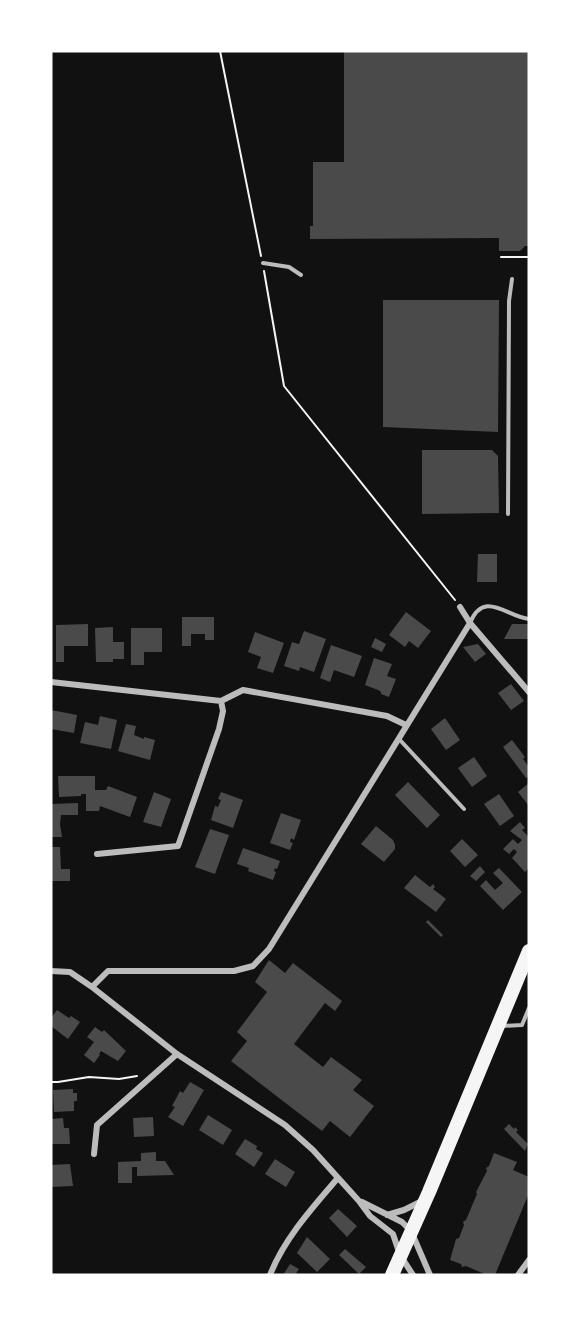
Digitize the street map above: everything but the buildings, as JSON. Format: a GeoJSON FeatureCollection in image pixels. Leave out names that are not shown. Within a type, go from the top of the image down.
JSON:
{"type":"FeatureCollection","features":[{"type":"Feature","properties":{"kind":"main road"},"geometry":{"type":"LineString","coordinates":[[392,1275],[427,1198],[529,951]]}},
{"type":"Feature","properties":{"kind":"street"},"geometry":{"type":"LineString","coordinates":[[460,607],[470,623],[529,692]]}},
{"type":"Feature","properties":{"kind":"street"},"geometry":{"type":"LineString","coordinates":[[92,987],[108,971],[234,971],[253,966],[269,949],[470,623]]}},
{"type":"Feature","properties":{"kind":"street"},"geometry":{"type":"LineString","coordinates":[[51,682],[176,694],[221,701],[243,690],[387,716],[406,724]]}},
{"type":"Feature","properties":{"kind":"street"},"geometry":{"type":"LineString","coordinates":[[97,854],[178,846],[219,729],[223,711],[221,701]]}},
{"type":"Feature","properties":{"kind":"street"},"geometry":{"type":"LineString","coordinates":[[51,971],[70,972],[177,1054],[285,1125],[313,1150],[370,1216],[393,1234],[400,1256],[413,1275]]}},
{"type":"Feature","properties":{"kind":"street"},"geometry":{"type":"LineString","coordinates":[[94,1154],[97,1125],[177,1054]]}},
{"type":"Feature","properties":{"kind":"street"},"geometry":{"type":"LineString","coordinates":[[270,1275],[277,1257],[318,1200],[337,1179]]}},
{"type":"Feature","properties":{"kind":"street"},"geometry":{"type":"LineString","coordinates":[[387,1215],[404,1210],[427,1198]]}},
{"type":"Feature","properties":{"kind":"street"},"geometry":{"type":"LineString","coordinates":[[359,1201],[402,1222],[411,1231],[430,1275]]}},
{"type":"Feature","properties":{"kind":"street"},"geometry":{"type":"LineString","coordinates":[[518,1275],[529,1260]]}},
{"type":"Feature","properties":{"kind":"lane"},"geometry":{"type":"LineString","coordinates":[[262,263],[289,267],[301,275]]}},
{"type":"Feature","properties":{"kind":"lane"},"geometry":{"type":"LineString","coordinates":[[508,514],[509,301],[512,279]]}},
{"type":"Feature","properties":{"kind":"lane"},"geometry":{"type":"LineString","coordinates":[[470,623],[474,613],[482,607],[493,606],[529,618]]}},
{"type":"Feature","properties":{"kind":"lane"},"geometry":{"type":"LineString","coordinates":[[398,738],[464,809]]}},
{"type":"Feature","properties":{"kind":"lane"},"geometry":{"type":"LineString","coordinates":[[497,1026],[522,1025],[529,1008]]}},
{"type":"Feature","properties":{"kind":"path"},"geometry":{"type":"LineString","coordinates":[[220,51],[284,386],[460,607]]}},
{"type":"Feature","properties":{"kind":"path"},"geometry":{"type":"LineString","coordinates":[[501,257],[529,257]]}},
{"type":"Feature","properties":{"kind":"path"},"geometry":{"type":"LineString","coordinates":[[51,1082],[89,1077],[119,1079],[139,1076]]}}]}
